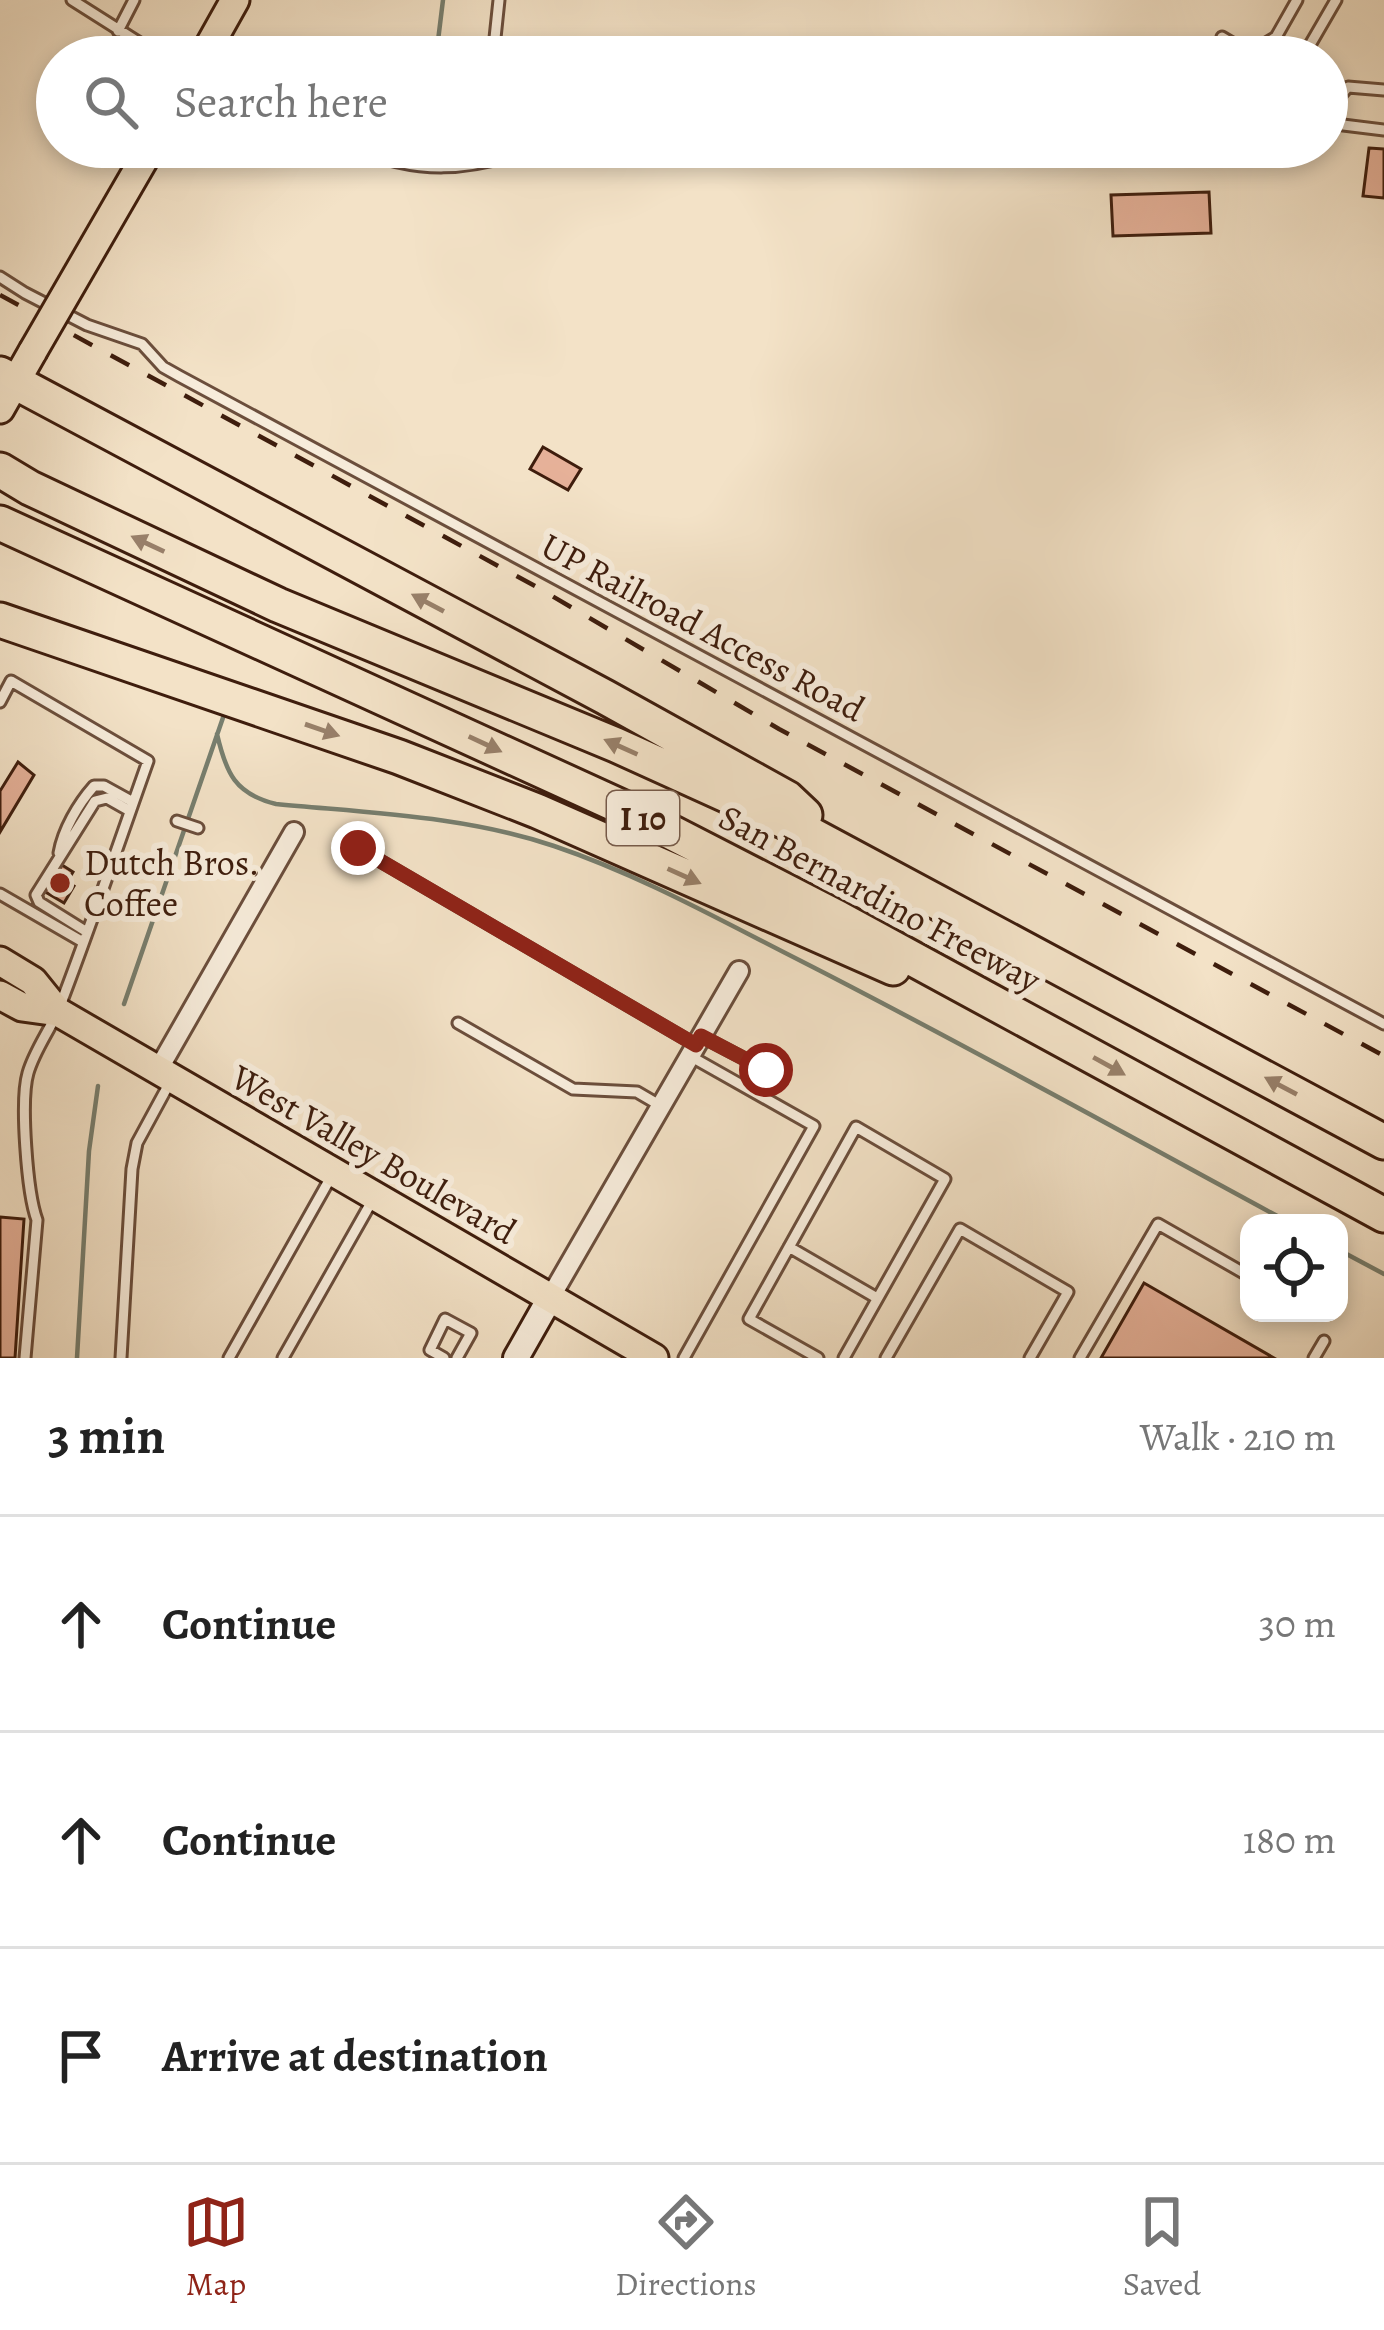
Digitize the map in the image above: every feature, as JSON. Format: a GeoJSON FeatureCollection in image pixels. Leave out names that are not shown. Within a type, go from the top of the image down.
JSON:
{"type":"FeatureCollection","features":[{"type":"Feature","properties":{"kind":"highway"},"geometry":{"type":"LineString","coordinates":[[4,393],[605,697],[787,799],[842,849]]}},
{"type":"Feature","properties":{"kind":"highway","name":"San Bernardino Freeway"},"geometry":{"type":"LineString","coordinates":[[0,470],[266,600],[616,745],[842,849],[1384,1142]]}},
{"type":"Feature","properties":{"kind":"highway","name":"San Bernardino Freeway"},"geometry":{"type":"LineString","coordinates":[[0,523],[628,809],[1384,1215]]}},
{"type":"Feature","properties":{"kind":"highway"},"geometry":{"type":"LineString","coordinates":[[0,620],[399,757],[537,811],[859,955],[1012,1012]]}},
{"type":"Feature","properties":{"kind":"main road"},"geometry":{"type":"LineString","coordinates":[[215,36],[236,0]]}},
{"type":"Feature","properties":{"kind":"main road"},"geometry":{"type":"LineString","coordinates":[[4,393],[33,352],[139,168]]}},
{"type":"Feature","properties":{"kind":"main road","name":"West Valley Boulevard"},"geometry":{"type":"LineString","coordinates":[[0,961],[32,980],[58,1012],[653,1358]]}},
{"type":"Feature","properties":{"kind":"main road","name":"West Valley Boulevard"},"geometry":{"type":"LineString","coordinates":[[0,995],[22,1007],[58,1012]]}},
{"type":"Feature","properties":{"kind":"street"},"geometry":{"type":"LineString","coordinates":[[165,1074],[294,832]]}},
{"type":"Feature","properties":{"kind":"street"},"geometry":{"type":"LineString","coordinates":[[516,1358],[739,971]]}},
{"type":"Feature","properties":{"kind":"lane"},"geometry":{"type":"LineString","coordinates":[[72,0],[125,36]]}},
{"type":"Feature","properties":{"kind":"lane"},"geometry":{"type":"LineString","coordinates":[[118,32],[134,0]]}},
{"type":"Feature","properties":{"kind":"lane"},"geometry":{"type":"LineString","coordinates":[[495,36],[499,0]]}},
{"type":"Feature","properties":{"kind":"lane"},"geometry":{"type":"LineString","coordinates":[[1277,36],[1297,0]]}},
{"type":"Feature","properties":{"kind":"lane"},"geometry":{"type":"LineString","coordinates":[[1315,36],[1336,0]]}},
{"type":"Feature","properties":{"kind":"lane"},"geometry":{"type":"LineString","coordinates":[[1348,87],[1384,90]]}},
{"type":"Feature","properties":{"kind":"lane"},"geometry":{"type":"LineString","coordinates":[[1348,126],[1384,130]]}},
{"type":"Feature","properties":{"kind":"lane","name":"UP Railroad Access Road"},"geometry":{"type":"LineString","coordinates":[[0,277],[87,325],[142,344],[163,367],[179,376],[1384,1024]]}},
{"type":"Feature","properties":{"kind":"lane"},"geometry":{"type":"LineString","coordinates":[[0,702],[11,681],[148,761],[58,1012],[28,1069],[25,1090],[32,1206],[38,1220],[25,1358]]}},
{"type":"Feature","properties":{"kind":"lane"},"geometry":{"type":"LineString","coordinates":[[85,937],[35,895],[95,801],[107,798],[132,807]]}},
{"type":"Feature","properties":{"kind":"lane"},"geometry":{"type":"LineString","coordinates":[[177,821],[198,828]]}},
{"type":"Feature","properties":{"kind":"lane"},"geometry":{"type":"LineString","coordinates":[[358,848],[696,1045],[814,1126],[684,1358]]}},
{"type":"Feature","properties":{"kind":"lane"},"geometry":{"type":"LineString","coordinates":[[0,894],[85,937]]}},
{"type":"Feature","properties":{"kind":"lane"},"geometry":{"type":"LineString","coordinates":[[458,1023],[573,1089],[637,1092],[661,1106]]}},
{"type":"Feature","properties":{"kind":"lane"},"geometry":{"type":"LineString","coordinates":[[696,1045],[766,1070]]}},
{"type":"Feature","properties":{"kind":"lane"},"geometry":{"type":"LineString","coordinates":[[122,1358],[132,1169],[137,1143],[165,1074]]}},
{"type":"Feature","properties":{"kind":"lane"},"geometry":{"type":"LineString","coordinates":[[818,1358],[749,1319],[856,1127],[945,1179],[844,1358]]}},
{"type":"Feature","properties":{"kind":"lane"},"geometry":{"type":"LineString","coordinates":[[229,1358],[334,1172]]}},
{"type":"Feature","properties":{"kind":"lane"},"geometry":{"type":"LineString","coordinates":[[283,1358],[374,1196]]}},
{"type":"Feature","properties":{"kind":"lane"},"geometry":{"type":"LineString","coordinates":[[1080,1358],[1158,1224],[1240,1271]]}},
{"type":"Feature","properties":{"kind":"lane"},"geometry":{"type":"LineString","coordinates":[[886,1358],[960,1229],[1068,1292],[1030,1358]]}},
{"type":"Feature","properties":{"kind":"lane"},"geometry":{"type":"LineString","coordinates":[[789,1247],[878,1298]]}},
{"type":"Feature","properties":{"kind":"lane"},"geometry":{"type":"LineString","coordinates":[[444,1358],[430,1350],[445,1319],[471,1333],[457,1358]]}},
{"type":"Feature","properties":{"kind":"lane"},"geometry":{"type":"LineString","coordinates":[[1314,1358],[1324,1341]]}},
{"type":"Feature","properties":{"kind":"building"},"geometry":{"type":"Polygon","coordinates":[[[1369,148],[1384,149],[1384,198],[1363,196],[1369,148]]]}},
{"type":"Feature","properties":{"kind":"building"},"geometry":{"type":"Polygon","coordinates":[[[1209,192],[1211,233],[1113,236],[1111,195],[1209,192]]]}},
{"type":"Feature","properties":{"kind":"building"},"geometry":{"type":"Polygon","coordinates":[[[543,447],[581,469],[568,490],[530,469],[543,447]]]}},
{"type":"Feature","properties":{"kind":"building"},"geometry":{"type":"Polygon","coordinates":[[[18,762],[34,775],[0,832],[0,791],[18,762]]]}},
{"type":"Feature","properties":{"kind":"building","name":"Dutch Bros. Coffee"},"geometry":{"type":"Polygon","coordinates":[[[62,865],[73,872],[67,882],[74,886],[64,903],[42,890],[62,865]]]}},
{"type":"Feature","properties":{"kind":"building"},"geometry":{"type":"Polygon","coordinates":[[[0,1217],[24,1219],[15,1358],[0,1358],[0,1217]]]}},
{"type":"Feature","properties":{"kind":"building"},"geometry":{"type":"Polygon","coordinates":[[[1144,1283],[1274,1358],[1101,1358],[1144,1283]]]}},
{"type":"Feature","properties":{"kind":"waterway"},"geometry":{"type":"LineString","coordinates":[[439,36],[443,0]]}},
{"type":"Feature","properties":{"kind":"waterway"},"geometry":{"type":"LineString","coordinates":[[124,1004],[226,709]]}},
{"type":"Feature","properties":{"kind":"waterway"},"geometry":{"type":"LineString","coordinates":[[217,734],[234,780],[262,800],[486,828],[554,846],[649,884],[924,1025],[1273,1214]]}},
{"type":"Feature","properties":{"kind":"waterway"},"geometry":{"type":"LineString","coordinates":[[77,1358],[89,1151],[98,1086]]}},
{"type":"Feature","properties":{"kind":"waterway"},"geometry":{"type":"LineString","coordinates":[[1348,1255],[1384,1274]]}},
{"type":"Feature","properties":{"kind":"railway"},"geometry":{"type":"LineString","coordinates":[[0,295],[535,586],[779,729],[1384,1056]]}},
{"type":"Feature","properties":{"kind":"place","name":"Dutch Bros. Coffee"},"geometry":{"type":"Point","coordinates":[60,883]}},
{"type":"Feature","properties":{"kind":"route"},"geometry":{"type":"LineString","coordinates":[[358,848],[696,1045],[701,1036],[766,1070]]}}]}
